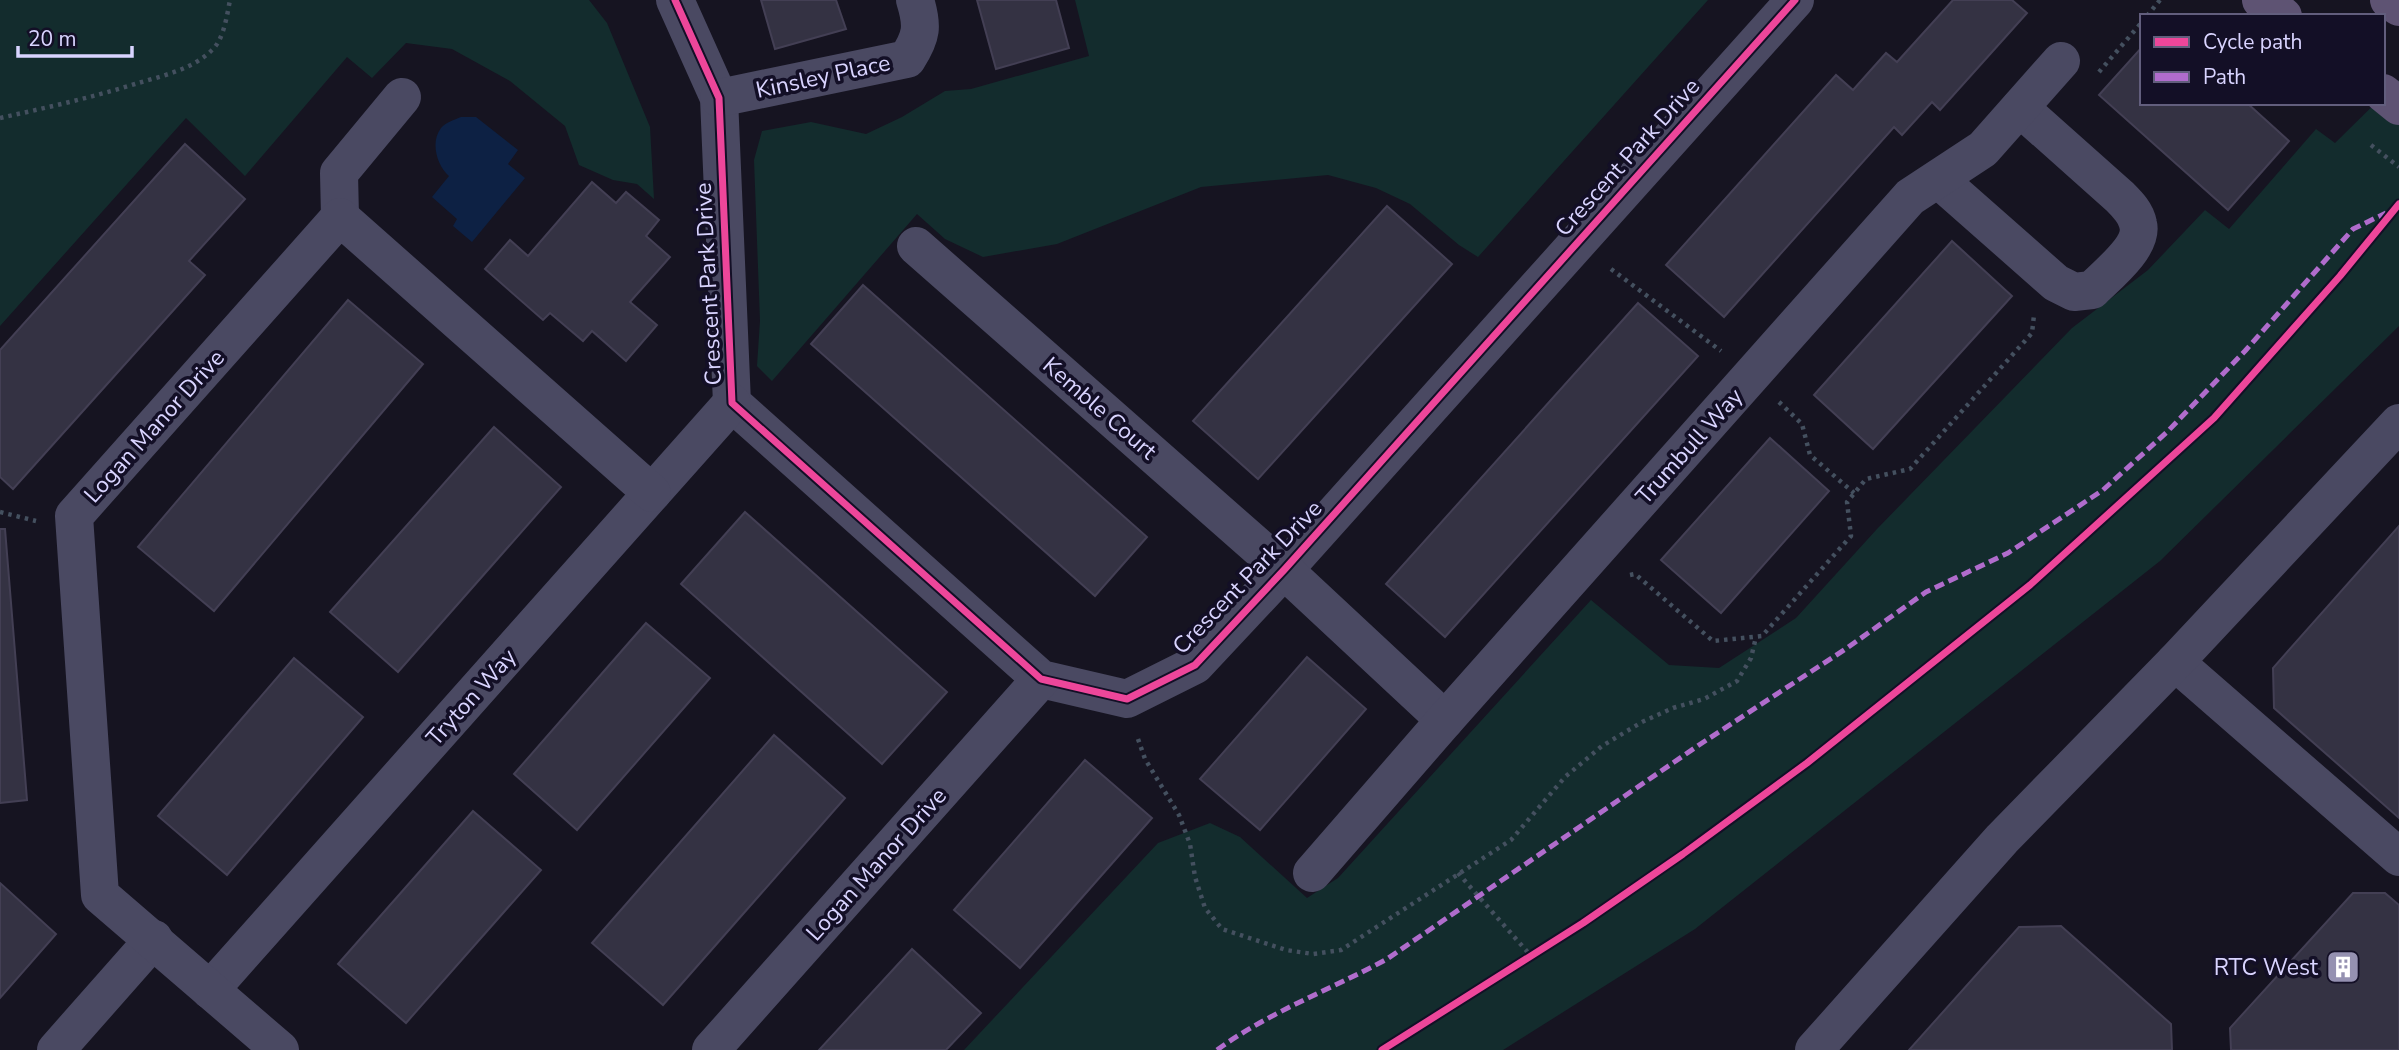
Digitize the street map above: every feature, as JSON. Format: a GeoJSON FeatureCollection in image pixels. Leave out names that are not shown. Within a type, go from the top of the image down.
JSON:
{"type":"FeatureCollection","features":[{"type":"Feature","properties":{"kind":"main road"},"geometry":{"type":"LineString","coordinates":[[2261,0],[2280,14]]}},
{"type":"Feature","properties":{"kind":"main road"},"geometry":{"type":"LineString","coordinates":[[2389,0],[2399,7]]}},
{"type":"Feature","properties":{"kind":"main road"},"geometry":{"type":"LineString","coordinates":[[2385,95],[2399,106]]}},
{"type":"Feature","properties":{"kind":"street","name":"Crescent Park Drive"},"geometry":{"type":"LineString","coordinates":[[675,0],[719,98],[732,403],[1041,679],[1127,699],[1195,665],[1284,570],[1795,0]]}},
{"type":"Feature","properties":{"kind":"street","name":"Kinsley Place"},"geometry":{"type":"LineString","coordinates":[[719,98],[907,59],[917,44],[921,31],[915,0]]}},
{"type":"Feature","properties":{"kind":"street","name":"Trumbull Way"},"geometry":{"type":"LineString","coordinates":[[1312,873],[1910,197],[1983,149],[2061,61]]}},
{"type":"Feature","properties":{"kind":"street"},"geometry":{"type":"LineString","coordinates":[[402,97],[339,173],[340,217],[652,493]]}},
{"type":"Feature","properties":{"kind":"street"},"geometry":{"type":"LineString","coordinates":[[1938,179],[2056,283],[2074,292],[2092,290],[2133,248],[2140,228],[2134,213],[2120,197],[2020,108]]}},
{"type":"Feature","properties":{"kind":"street","name":"Logan Manor Drive"},"geometry":{"type":"LineString","coordinates":[[268,1046],[154,939],[100,894],[74,516],[340,217]]}},
{"type":"Feature","properties":{"kind":"street","name":"Kemble Court"},"geometry":{"type":"LineString","coordinates":[[916,246],[1284,570]]}},
{"type":"Feature","properties":{"kind":"street","name":"Tryton Way"},"geometry":{"type":"LineString","coordinates":[[210,990],[732,403]]}},
{"type":"Feature","properties":{"kind":"street"},"geometry":{"type":"LineString","coordinates":[[1814,1050],[2003,839],[2175,662],[2399,423]]}},
{"type":"Feature","properties":{"kind":"street"},"geometry":{"type":"LineString","coordinates":[[1284,570],[1445,720]]}},
{"type":"Feature","properties":{"kind":"street"},"geometry":{"type":"LineString","coordinates":[[2175,662],[2399,857]]}},
{"type":"Feature","properties":{"kind":"street","name":"Logan Manor Drive"},"geometry":{"type":"LineString","coordinates":[[712,1050],[1041,679]]}},
{"type":"Feature","properties":{"kind":"street"},"geometry":{"type":"LineString","coordinates":[[56,1050],[154,939]]}},
{"type":"Feature","properties":{"kind":"path"},"geometry":{"type":"LineString","coordinates":[[0,118],[78,101],[175,72],[198,61],[215,48],[225,24],[230,0]]}},
{"type":"Feature","properties":{"kind":"path"},"geometry":{"type":"LineString","coordinates":[[2149,14],[2160,0]]}},
{"type":"Feature","properties":{"kind":"path"},"geometry":{"type":"LineString","coordinates":[[2098,72],[2140,24]]}},
{"type":"Feature","properties":{"kind":"path"},"geometry":{"type":"LineString","coordinates":[[2371,145],[2399,167]]}},
{"type":"Feature","properties":{"kind":"path"},"geometry":{"type":"LineString","coordinates":[[1611,269],[1724,353]]}},
{"type":"Feature","properties":{"kind":"path"},"geometry":{"type":"LineString","coordinates":[[1630,575],[1636,574],[1713,641],[1762,636],[1851,536],[1847,502],[1854,493],[1866,479],[1910,469],[2032,333],[2035,311]]}},
{"type":"Feature","properties":{"kind":"path"},"geometry":{"type":"LineString","coordinates":[[1776,400],[1802,424],[1810,455],[1854,493]]}},
{"type":"Feature","properties":{"kind":"path"},"geometry":{"type":"LineString","coordinates":[[0,512],[40,522]]}},
{"type":"Feature","properties":{"kind":"path"},"geometry":{"type":"LineString","coordinates":[[1138,739],[1145,759],[1190,844],[1195,877],[1205,908],[1222,929],[1286,950],[1313,954],[1341,950],[1511,840],[1565,777],[1602,746],[1642,722],[1704,699],[1737,681],[1751,658],[1755,637]]}},
{"type":"Feature","properties":{"kind":"path"},"geometry":{"type":"LineString","coordinates":[[1458,873],[1531,956]]}},
{"type":"Feature","properties":{"kind":"path"},"geometry":{"type":"LineString","coordinates":[[1519,964],[1541,950]]}},
{"type":"Feature","properties":{"kind":"green space"},"geometry":{"type":"Polygon","coordinates":[[[0,0],[589,0],[607,23],[650,127],[654,199],[637,184],[613,180],[579,165],[565,126],[510,81],[452,49],[406,43],[372,78],[347,57],[245,176],[186,118],[0,326],[0,0]]]}},
{"type":"Feature","properties":{"kind":"green space"},"geometry":{"type":"Polygon","coordinates":[[[1075,0],[1708,0],[1478,257],[1459,245],[1410,204],[1376,188],[1328,175],[1201,187],[1057,244],[983,257],[945,239],[917,214],[772,381],[757,366],[760,321],[754,160],[762,131],[811,122],[866,134],[902,117],[945,91],[971,89],[1089,56],[1075,0]]]}},
{"type":"Feature","properties":{"kind":"green space"},"geometry":{"type":"Polygon","coordinates":[[[2399,80],[2399,326],[2160,561],[1695,929],[1503,1050],[964,1050],[1158,843],[1210,823],[1240,837],[1307,898],[1338,878],[1591,600],[1669,665],[1719,668],[1796,618],[1877,529],[2072,328],[2148,270],[2205,210],[2229,229],[2316,129],[2335,143],[2374,105],[2385,105],[2385,94],[2399,80]]]}},
{"type":"Feature","properties":{"kind":"water"},"geometry":{"type":"Polygon","coordinates":[[[461,117],[476,117],[518,150],[508,164],[525,178],[472,242],[453,226],[457,219],[432,197],[449,176],[436,154],[438,134],[445,124],[461,117]]]}},
{"type":"Feature","properties":{"kind":"building"},"geometry":{"type":"Polygon","coordinates":[[[761,0],[836,0],[846,29],[775,49],[761,0]]]}},
{"type":"Feature","properties":{"kind":"building"},"geometry":{"type":"Polygon","coordinates":[[[977,0],[1056,0],[1069,48],[996,69],[977,0]]]}},
{"type":"Feature","properties":{"kind":"building"},"geometry":{"type":"Polygon","coordinates":[[[1953,0],[2012,0],[2027,13],[1940,110],[1932,102],[1902,135],[1894,127],[1724,317],[1666,265],[1836,75],[1853,90],[1886,53],[1897,62],[1953,0]]]}},
{"type":"Feature","properties":{"kind":"building"},"geometry":{"type":"Polygon","coordinates":[[[2140,49],[2140,105],[2249,105],[2289,141],[2228,210],[2099,95],[2140,49]]]}},
{"type":"Feature","properties":{"kind":"building"},"geometry":{"type":"Polygon","coordinates":[[[185,144],[245,199],[189,261],[205,275],[13,489],[0,477],[0,350],[185,144]]]}},
{"type":"Feature","properties":{"kind":"building"},"geometry":{"type":"Polygon","coordinates":[[[592,182],[616,203],[626,192],[659,220],[646,236],[670,257],[630,302],[657,325],[626,361],[592,331],[583,341],[550,313],[543,320],[485,269],[510,240],[528,256],[592,182]]]}},
{"type":"Feature","properties":{"kind":"building"},"geometry":{"type":"Polygon","coordinates":[[[1387,206],[1452,264],[1258,479],[1193,421],[1387,206]]]}},
{"type":"Feature","properties":{"kind":"building"},"geometry":{"type":"Polygon","coordinates":[[[1952,241],[2012,296],[1873,449],[1814,395],[1952,241]]]}},
{"type":"Feature","properties":{"kind":"building"},"geometry":{"type":"Polygon","coordinates":[[[863,285],[1147,537],[1095,596],[811,344],[863,285]]]}},
{"type":"Feature","properties":{"kind":"building"},"geometry":{"type":"Polygon","coordinates":[[[348,300],[423,364],[214,611],[138,547],[348,300]]]}},
{"type":"Feature","properties":{"kind":"building"},"geometry":{"type":"Polygon","coordinates":[[[1638,303],[1698,356],[1445,637],[1386,584],[1638,303]]]}},
{"type":"Feature","properties":{"kind":"building"},"geometry":{"type":"Polygon","coordinates":[[[494,427],[561,487],[398,672],[330,612],[494,427]]]}},
{"type":"Feature","properties":{"kind":"building"},"geometry":{"type":"Polygon","coordinates":[[[1770,438],[1829,491],[1721,613],[1661,560],[1770,438]]]}},
{"type":"Feature","properties":{"kind":"building"},"geometry":{"type":"Polygon","coordinates":[[[745,512],[947,692],[882,764],[681,584],[745,512]]]}},
{"type":"Feature","properties":{"kind":"building"},"geometry":{"type":"Polygon","coordinates":[[[2399,526],[2399,818],[2274,708],[2273,668],[2399,526]]]}},
{"type":"Feature","properties":{"kind":"building"},"geometry":{"type":"Polygon","coordinates":[[[0,529],[5,529],[27,800],[0,803],[0,529]]]}},
{"type":"Feature","properties":{"kind":"building"},"geometry":{"type":"Polygon","coordinates":[[[646,623],[710,678],[577,830],[514,774],[646,623]]]}},
{"type":"Feature","properties":{"kind":"building"},"geometry":{"type":"Polygon","coordinates":[[[1307,657],[1366,709],[1260,830],[1200,779],[1307,657]]]}},
{"type":"Feature","properties":{"kind":"building"},"geometry":{"type":"Polygon","coordinates":[[[294,658],[363,717],[227,875],[158,816],[294,658]]]}},
{"type":"Feature","properties":{"kind":"building"},"geometry":{"type":"Polygon","coordinates":[[[774,735],[845,798],[663,1005],[592,943],[774,735]]]}},
{"type":"Feature","properties":{"kind":"building"},"geometry":{"type":"Polygon","coordinates":[[[1085,760],[1152,818],[1020,968],[954,910],[1085,760]]]}},
{"type":"Feature","properties":{"kind":"building"},"geometry":{"type":"Polygon","coordinates":[[[473,811],[541,870],[406,1023],[338,964],[473,811]]]}},
{"type":"Feature","properties":{"kind":"building"},"geometry":{"type":"Polygon","coordinates":[[[0,883],[56,934],[0,998],[0,883]]]}},
{"type":"Feature","properties":{"kind":"building","name":"RTC West"},"geometry":{"type":"Polygon","coordinates":[[[2353,893],[2385,893],[2399,905],[2399,1050],[2231,1050],[2230,1028],[2353,893]]]}},
{"type":"Feature","properties":{"kind":"building"},"geometry":{"type":"Polygon","coordinates":[[[2061,926],[2171,1024],[2172,1050],[1909,1050],[2019,927],[2061,926]]]}},
{"type":"Feature","properties":{"kind":"building"},"geometry":{"type":"Polygon","coordinates":[[[912,949],[981,1013],[946,1050],[819,1050],[912,949]]]}},
{"type":"Feature","properties":{"kind":"marked path"},"geometry":{"type":"LineString","coordinates":[[1217,1050],[1257,1024],[1387,959],[1926,592],[2008,553],[2103,490],[2167,432],[2245,351],[2353,229],[2386,213]]}},
{"type":"Feature","properties":{"kind":"cycle path"},"geometry":{"type":"LineString","coordinates":[[675,0],[719,98],[732,403],[1041,679],[1127,699],[1195,665],[1284,570],[1795,0]]}},
{"type":"Feature","properties":{"kind":"cycle path"},"geometry":{"type":"LineString","coordinates":[[1382,1050],[1583,923],[1683,854],[1807,763],[2030,585],[2214,418],[2340,276],[2399,204]]}},
{"type":"Feature","properties":{"kind":"place","name":"RTC West"},"geometry":{"type":"Point","coordinates":[2343,967]}}]}
